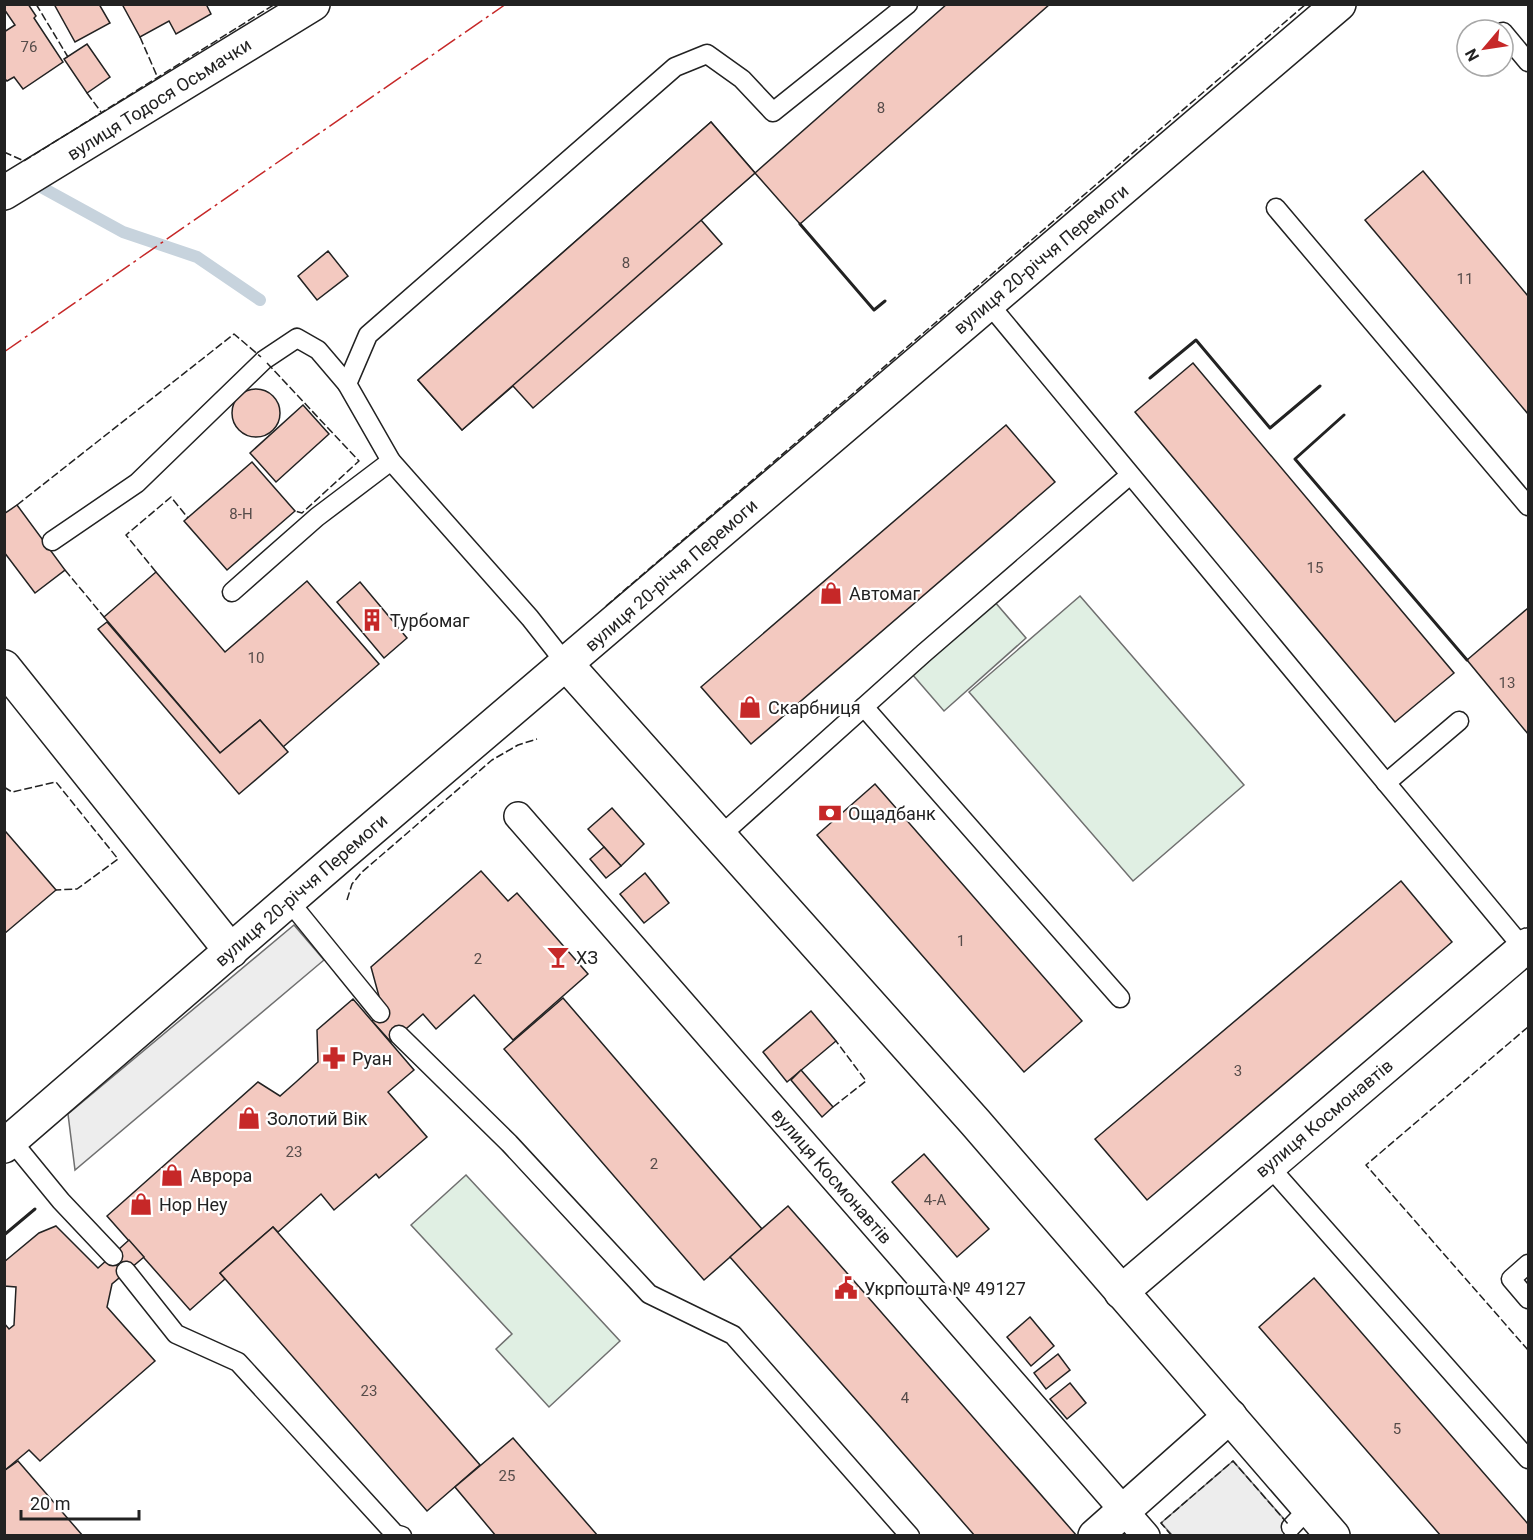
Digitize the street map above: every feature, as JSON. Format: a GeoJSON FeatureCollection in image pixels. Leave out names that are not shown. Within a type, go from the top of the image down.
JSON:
{"type":"FeatureCollection","features":[{"type":"Feature","properties":{"kind":"street","name":"вулиця Тодося Осьмачки"},"geometry":{"type":"LineString","coordinates":[[4,193],[313,4]]}},
{"type":"Feature","properties":{"kind":"street","name":"вулиця 20-річчя Перемоги"},"geometry":{"type":"LineString","coordinates":[[8,1143],[1339,4]]}},
{"type":"Feature","properties":{"kind":"street"},"geometry":{"type":"LineString","coordinates":[[567,665],[975,1122],[1230,1416],[1300,1518],[1332,1536]]}},
{"type":"Feature","properties":{"kind":"street"},"geometry":{"type":"LineString","coordinates":[[4,667],[231,951]]}},
{"type":"Feature","properties":{"kind":"street","name":"вулиця Космонавтів"},"geometry":{"type":"LineString","coordinates":[[518,816],[1146,1536]]}},
{"type":"Feature","properties":{"kind":"street","name":"вулиця Космонавтів"},"geometry":{"type":"LineString","coordinates":[[1121,1292],[1526,947]]}},
{"type":"Feature","properties":{"kind":"street"},"geometry":{"type":"LineString","coordinates":[[1095,1536],[1230,1416]]}},
{"type":"Feature","properties":{"kind":"lane"},"geometry":{"type":"LineString","coordinates":[[347,384],[368,335],[675,67],[707,54],[742,79],[773,112],[908,4]]}},
{"type":"Feature","properties":{"kind":"lane"},"geometry":{"type":"LineString","coordinates":[[1515,47],[1528,62]]}},
{"type":"Feature","properties":{"kind":"lane"},"geometry":{"type":"LineString","coordinates":[[1276,208],[1394,351],[1528,506]]}},
{"type":"Feature","properties":{"kind":"lane"},"geometry":{"type":"LineString","coordinates":[[989,304],[1386,783],[1526,947]]}},
{"type":"Feature","properties":{"kind":"lane"},"geometry":{"type":"LineString","coordinates":[[52,541],[136,483],[264,360],[297,338],[318,350],[347,384],[391,461],[530,618],[567,665]]}},
{"type":"Feature","properties":{"kind":"lane"},"geometry":{"type":"LineString","coordinates":[[232,592],[317,517],[391,461]]}},
{"type":"Feature","properties":{"kind":"lane"},"geometry":{"type":"LineString","coordinates":[[720,836],[1130,475]]}},
{"type":"Feature","properties":{"kind":"lane"},"geometry":{"type":"LineString","coordinates":[[864,707],[1120,998]]}},
{"type":"Feature","properties":{"kind":"lane"},"geometry":{"type":"LineString","coordinates":[[1386,783],[1460,721]]}},
{"type":"Feature","properties":{"kind":"lane"},"geometry":{"type":"LineString","coordinates":[[289,901],[380,1013]]}},
{"type":"Feature","properties":{"kind":"lane"},"geometry":{"type":"LineString","coordinates":[[399,1035],[509,1143],[649,1294],[733,1335],[910,1536]]}},
{"type":"Feature","properties":{"kind":"lane"},"geometry":{"type":"LineString","coordinates":[[8,1143],[112,1256]]}},
{"type":"Feature","properties":{"kind":"lane"},"geometry":{"type":"LineString","coordinates":[[1268,1165],[1528,1460]]}},
{"type":"Feature","properties":{"kind":"lane"},"geometry":{"type":"LineString","coordinates":[[1528,1264],[1511,1279],[1528,1299]]}},
{"type":"Feature","properties":{"kind":"lane"},"geometry":{"type":"LineString","coordinates":[[126,1271],[176,1334],[238,1362],[395,1534],[402,1536]]}},
{"type":"Feature","properties":{"kind":"green space"},"geometry":{"type":"Polygon","coordinates":[[[1080,596],[1244,785],[1133,881],[969,692],[1080,596]]]}},
{"type":"Feature","properties":{"kind":"green space"},"geometry":{"type":"Polygon","coordinates":[[[994,601],[1026,638],[944,711],[912,674],[994,601]]]}},
{"type":"Feature","properties":{"kind":"green space"},"geometry":{"type":"Polygon","coordinates":[[[466,1175],[620,1341],[549,1407],[496,1349],[512,1334],[411,1225],[466,1175]]]}},
{"type":"Feature","properties":{"kind":"shaded area"},"geometry":{"type":"Polygon","coordinates":[[[294,925],[324,960],[75,1170],[68,1114],[294,925]]]}},
{"type":"Feature","properties":{"kind":"shaded area"},"geometry":{"type":"Polygon","coordinates":[[[1233,1461],[1298,1535],[1172,1535],[1161,1523],[1233,1461]]]}},
{"type":"Feature","properties":{"kind":"building"},"geometry":{"type":"Polygon","coordinates":[[[4,4],[28,4],[36,16],[34,18],[63,62],[23,89],[14,77],[7,81],[4,78],[4,32],[15,25],[4,9],[4,4]]]}},
{"type":"Feature","properties":{"kind":"building"},"geometry":{"type":"Polygon","coordinates":[[[54,4],[99,4],[110,23],[75,42],[54,4]]]}},
{"type":"Feature","properties":{"kind":"building"},"geometry":{"type":"Polygon","coordinates":[[[122,4],[206,4],[211,14],[176,34],[169,21],[140,37],[122,4]]]}},
{"type":"Feature","properties":{"kind":"building"},"geometry":{"type":"Polygon","coordinates":[[[947,4],[1050,4],[800,224],[755,173],[947,4]]]}},
{"type":"Feature","properties":{"kind":"building"},"geometry":{"type":"Polygon","coordinates":[[[87,44],[110,77],[87,93],[64,59],[87,44]]]}},
{"type":"Feature","properties":{"kind":"building"},"geometry":{"type":"Polygon","coordinates":[[[711,122],[755,173],[701,220],[722,244],[533,408],[513,386],[462,430],[418,380],[711,122]]]}},
{"type":"Feature","properties":{"kind":"building"},"geometry":{"type":"Polygon","coordinates":[[[711,122],[755,173],[462,430],[418,380],[711,122]]]}},
{"type":"Feature","properties":{"kind":"building"},"geometry":{"type":"Polygon","coordinates":[[[1423,171],[1528,296],[1528,414],[1365,220],[1423,171]]]}},
{"type":"Feature","properties":{"kind":"building"},"geometry":{"type":"Polygon","coordinates":[[[328,251],[348,276],[317,300],[298,276],[328,251]]]}},
{"type":"Feature","properties":{"kind":"building"},"geometry":{"type":"Polygon","coordinates":[[[1193,363],[1454,673],[1395,722],[1135,412],[1193,363]]]}},
{"type":"Feature","properties":{"kind":"building"},"geometry":{"type":"Polygon","coordinates":[[[251,389],[261,389],[276,399],[280,413],[279,422],[270,433],[261,437],[251,437],[236,427],[232,418],[232,408],[242,393],[251,389]]]}},
{"type":"Feature","properties":{"kind":"building"},"geometry":{"type":"Polygon","coordinates":[[[303,405],[329,434],[276,482],[250,453],[303,405]]]}},
{"type":"Feature","properties":{"kind":"building"},"geometry":{"type":"Polygon","coordinates":[[[1006,425],[1055,482],[751,744],[701,687],[1006,425]]]}},
{"type":"Feature","properties":{"kind":"building"},"geometry":{"type":"Polygon","coordinates":[[[252,462],[295,511],[227,570],[184,521],[252,462]]]}},
{"type":"Feature","properties":{"kind":"building"},"geometry":{"type":"Polygon","coordinates":[[[17,505],[65,570],[35,593],[4,552],[4,514],[17,505]]]}},
{"type":"Feature","properties":{"kind":"building"},"geometry":{"type":"Polygon","coordinates":[[[156,572],[225,652],[307,581],[379,664],[283,747],[260,720],[220,753],[104,617],[156,572]]]}},
{"type":"Feature","properties":{"kind":"building","name":"Турбомаг"},"geometry":{"type":"Polygon","coordinates":[[[360,582],[407,638],[384,658],[337,602],[360,582]]]}},
{"type":"Feature","properties":{"kind":"building"},"geometry":{"type":"Polygon","coordinates":[[[1528,608],[1528,734],[1467,660],[1528,608]]]}},
{"type":"Feature","properties":{"kind":"building"},"geometry":{"type":"Polygon","coordinates":[[[107,622],[220,753],[260,720],[288,752],[239,794],[98,629],[107,622]]]}},
{"type":"Feature","properties":{"kind":"building"},"geometry":{"type":"Polygon","coordinates":[[[875,784],[1082,1021],[1024,1072],[817,835],[875,784]]]}},
{"type":"Feature","properties":{"kind":"building"},"geometry":{"type":"Polygon","coordinates":[[[612,808],[644,844],[621,866],[588,829],[612,808]]]}},
{"type":"Feature","properties":{"kind":"building"},"geometry":{"type":"Polygon","coordinates":[[[6,832],[56,890],[4,934],[4,834],[6,832]]]}},
{"type":"Feature","properties":{"kind":"building"},"geometry":{"type":"Polygon","coordinates":[[[604,847],[621,866],[606,878],[590,859],[604,847]]]}},
{"type":"Feature","properties":{"kind":"building"},"geometry":{"type":"Polygon","coordinates":[[[481,871],[508,901],[517,893],[588,974],[513,1040],[474,995],[436,1029],[423,1014],[391,1042],[372,1021],[383,1011],[371,967],[481,871]]]}},
{"type":"Feature","properties":{"kind":"building"},"geometry":{"type":"Polygon","coordinates":[[[645,873],[669,903],[644,923],[620,894],[645,873]]]}},
{"type":"Feature","properties":{"kind":"building"},"geometry":{"type":"Polygon","coordinates":[[[1401,881],[1452,942],[1147,1200],[1095,1139],[1401,881]]]}},
{"type":"Feature","properties":{"kind":"building"},"geometry":{"type":"Polygon","coordinates":[[[563,998],[762,1229],[704,1280],[504,1049],[563,998]]]}},
{"type":"Feature","properties":{"kind":"building"},"geometry":{"type":"Polygon","coordinates":[[[353,999],[414,1070],[388,1092],[427,1137],[379,1178],[376,1174],[334,1210],[321,1194],[278,1232],[273,1227],[220,1273],[225,1279],[190,1310],[107,1216],[258,1082],[280,1096],[296,1082],[318,1062],[317,1030],[353,999]]]}},
{"type":"Feature","properties":{"kind":"building"},"geometry":{"type":"Polygon","coordinates":[[[811,1011],[836,1041],[787,1082],[763,1052],[811,1011]]]}},
{"type":"Feature","properties":{"kind":"building"},"geometry":{"type":"Polygon","coordinates":[[[801,1070],[833,1107],[822,1117],[791,1080],[801,1070]]]}},
{"type":"Feature","properties":{"kind":"building"},"geometry":{"type":"Polygon","coordinates":[[[924,1154],[989,1229],[957,1257],[892,1182],[924,1154]]]}},
{"type":"Feature","properties":{"kind":"building"},"geometry":{"type":"Polygon","coordinates":[[[788,1206],[1077,1536],[975,1536],[730,1257],[788,1206]]]}},
{"type":"Feature","properties":{"kind":"building"},"geometry":{"type":"Polygon","coordinates":[[[56,1226],[98,1268],[129,1240],[144,1257],[112,1284],[107,1307],[155,1361],[40,1461],[29,1450],[4,1471],[4,1323],[9,1329],[14,1325],[16,1287],[4,1286],[4,1262],[39,1233],[56,1226]]]}},
{"type":"Feature","properties":{"kind":"building"},"geometry":{"type":"Polygon","coordinates":[[[273,1227],[480,1465],[427,1511],[220,1273],[273,1227]]]}},
{"type":"Feature","properties":{"kind":"building"},"geometry":{"type":"Polygon","coordinates":[[[1314,1278],[1528,1524],[1528,1536],[1441,1536],[1259,1327],[1314,1278]]]}},
{"type":"Feature","properties":{"kind":"building"},"geometry":{"type":"Polygon","coordinates":[[[1030,1317],[1054,1346],[1031,1366],[1007,1337],[1030,1317]]]}},
{"type":"Feature","properties":{"kind":"building"},"geometry":{"type":"Polygon","coordinates":[[[1058,1354],[1070,1370],[1046,1389],[1034,1373],[1058,1354]]]}},
{"type":"Feature","properties":{"kind":"building"},"geometry":{"type":"Polygon","coordinates":[[[1070,1383],[1086,1403],[1067,1419],[1050,1399],[1070,1383]]]}},
{"type":"Feature","properties":{"kind":"building"},"geometry":{"type":"Polygon","coordinates":[[[513,1438],[598,1536],[496,1536],[455,1487],[513,1438]]]}},
{"type":"Feature","properties":{"kind":"building"},"geometry":{"type":"Polygon","coordinates":[[[18,1461],[83,1536],[4,1536],[4,1471],[18,1461]]]}},
{"type":"Feature","properties":{"kind":"waterway"},"geometry":{"type":"LineString","coordinates":[[41,187],[123,232],[197,257],[260,300]]}},
{"type":"Feature","properties":{"kind":"fence"},"geometry":{"type":"LineString","coordinates":[[36,4],[68,57]]}},
{"type":"Feature","properties":{"kind":"fence"},"geometry":{"type":"LineString","coordinates":[[4,152],[24,161],[275,4]]}},
{"type":"Feature","properties":{"kind":"fence"},"geometry":{"type":"LineString","coordinates":[[606,606],[1306,4]]}},
{"type":"Feature","properties":{"kind":"fence"},"geometry":{"type":"LineString","coordinates":[[140,37],[157,76]]}},
{"type":"Feature","properties":{"kind":"fence"},"geometry":{"type":"LineString","coordinates":[[87,93],[101,112]]}},
{"type":"Feature","properties":{"kind":"fence"},"geometry":{"type":"LineString","coordinates":[[17,505],[234,334],[261,357]]}},
{"type":"Feature","properties":{"kind":"fence"},"geometry":{"type":"LineString","coordinates":[[267,363],[359,461],[302,513],[295,511]]}},
{"type":"Feature","properties":{"kind":"fence"},"geometry":{"type":"LineString","coordinates":[[156,572],[126,535],[171,497],[188,518]]}},
{"type":"Feature","properties":{"kind":"fence"},"geometry":{"type":"LineString","coordinates":[[65,570],[104,617]]}},
{"type":"Feature","properties":{"kind":"fence"},"geometry":{"type":"LineString","coordinates":[[347,900],[352,884],[362,872],[492,760],[518,745],[537,739]]}},
{"type":"Feature","properties":{"kind":"fence"},"geometry":{"type":"LineString","coordinates":[[4,787],[12,792],[56,782],[118,859],[77,889],[56,890]]}},
{"type":"Feature","properties":{"kind":"fence"},"geometry":{"type":"LineString","coordinates":[[1528,1027],[1366,1165],[1528,1350]]}},
{"type":"Feature","properties":{"kind":"fence"},"geometry":{"type":"LineString","coordinates":[[833,1107],[866,1081],[836,1041]]}},
{"type":"Feature","properties":{"kind":"fence"},"geometry":{"type":"LineString","coordinates":[[1172,1536],[1161,1523],[1233,1461],[1288,1524]]}},
{"type":"Feature","properties":{"kind":"wall"},"geometry":{"type":"LineString","coordinates":[[800,224],[874,310],[885,301]]}},
{"type":"Feature","properties":{"kind":"wall"},"geometry":{"type":"LineString","coordinates":[[1150,378],[1196,340],[1270,428],[1320,386]]}},
{"type":"Feature","properties":{"kind":"wall"},"geometry":{"type":"LineString","coordinates":[[1344,415],[1295,459],[1467,660]]}},
{"type":"Feature","properties":{"kind":"wall"},"geometry":{"type":"LineString","coordinates":[[4,1235],[35,1209]]}},
{"type":"Feature","properties":{"kind":"power"},"geometry":{"type":"LineString","coordinates":[[4,352],[506,4]]}},
{"type":"Feature","properties":{"kind":"place","name":"Автомаг"},"geometry":{"type":"Point","coordinates":[831,593]}},
{"type":"Feature","properties":{"kind":"place","name":"Турбомаг"},"geometry":{"type":"Point","coordinates":[372,620]}},
{"type":"Feature","properties":{"kind":"place","name":"Скарбниця"},"geometry":{"type":"Point","coordinates":[750,707]}},
{"type":"Feature","properties":{"kind":"place","name":"Ощадбанк"},"geometry":{"type":"Point","coordinates":[830,813]}},
{"type":"Feature","properties":{"kind":"place","name":"ХЗ"},"geometry":{"type":"Point","coordinates":[558,957]}},
{"type":"Feature","properties":{"kind":"place","name":"Руан"},"geometry":{"type":"Point","coordinates":[334,1058]}},
{"type":"Feature","properties":{"kind":"place","name":"Золотий Вік"},"geometry":{"type":"Point","coordinates":[249,1118]}},
{"type":"Feature","properties":{"kind":"place","name":"Аврора"},"geometry":{"type":"Point","coordinates":[172,1175]}},
{"type":"Feature","properties":{"kind":"place","name":"Hop Hey"},"geometry":{"type":"Point","coordinates":[141,1204]}},
{"type":"Feature","properties":{"kind":"place","name":"Укрпошта № 49127"},"geometry":{"type":"Point","coordinates":[846,1288]}}]}
